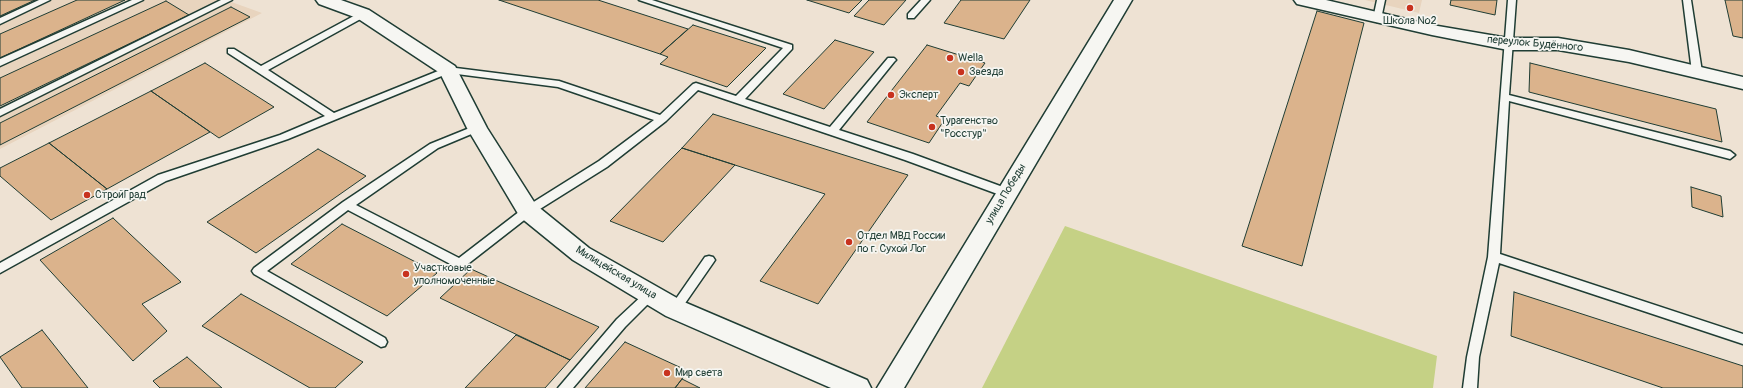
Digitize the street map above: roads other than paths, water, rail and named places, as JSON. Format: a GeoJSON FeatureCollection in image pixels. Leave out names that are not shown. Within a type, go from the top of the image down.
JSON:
{"type":"FeatureCollection","features":[{"type":"Feature","properties":{"kind":"street"},"geometry":{"type":"LineString","coordinates":[[325,0],[362,14],[448,70]]}},
{"type":"Feature","properties":{"kind":"street","name":"улица Победы"},"geometry":{"type":"LineString","coordinates":[[890,388],[1123,0]]}},
{"type":"Feature","properties":{"kind":"street","name":"переулок Будённого"},"geometry":{"type":"LineString","coordinates":[[1303,0],[1377,19],[1508,44],[1558,44],[1629,56],[1743,83]]}},
{"type":"Feature","properties":{"kind":"street","name":"Милицейская улица"},"geometry":{"type":"LineString","coordinates":[[448,70],[477,128],[528,211],[581,254],[675,308],[858,388]]}},
{"type":"Feature","properties":{"kind":"lane"},"geometry":{"type":"LineString","coordinates":[[0,21],[46,0]]}},
{"type":"Feature","properties":{"kind":"lane"},"geometry":{"type":"LineString","coordinates":[[0,63],[139,0]]}},
{"type":"Feature","properties":{"kind":"lane"},"geometry":{"type":"LineString","coordinates":[[0,113],[228,0]]}},
{"type":"Feature","properties":{"kind":"lane"},"geometry":{"type":"LineString","coordinates":[[643,0],[789,47],[738,100]]}},
{"type":"Feature","properties":{"kind":"lane"},"geometry":{"type":"LineString","coordinates":[[911,16],[926,0]]}},
{"type":"Feature","properties":{"kind":"lane"},"geometry":{"type":"LineString","coordinates":[[1377,19],[1381,0]]}},
{"type":"Feature","properties":{"kind":"lane"},"geometry":{"type":"LineString","coordinates":[[1470,388],[1473,358],[1494,257],[1504,97],[1512,0]]}},
{"type":"Feature","properties":{"kind":"lane"},"geometry":{"type":"LineString","coordinates":[[1687,0],[1697,72]]}},
{"type":"Feature","properties":{"kind":"lane"},"geometry":{"type":"LineString","coordinates":[[261,70],[362,14]]}},
{"type":"Feature","properties":{"kind":"lane"},"geometry":{"type":"LineString","coordinates":[[231,51],[333,117]]}},
{"type":"Feature","properties":{"kind":"lane"},"geometry":{"type":"LineString","coordinates":[[833,131],[891,60]]}},
{"type":"Feature","properties":{"kind":"lane"},"geometry":{"type":"LineString","coordinates":[[0,268],[162,178],[284,137],[448,70],[559,84],[662,119]]}},
{"type":"Feature","properties":{"kind":"lane"},"geometry":{"type":"LineString","coordinates":[[347,205],[460,264],[528,211],[603,164],[662,119],[696,86],[909,157],[1007,193]]}},
{"type":"Feature","properties":{"kind":"lane"},"geometry":{"type":"LineString","coordinates":[[1504,97],[1730,155]]}},
{"type":"Feature","properties":{"kind":"lane"},"geometry":{"type":"LineString","coordinates":[[381,342],[258,271],[347,205],[434,146],[477,128]]}},
{"type":"Feature","properties":{"kind":"lane"},"geometry":{"type":"LineString","coordinates":[[1494,257],[1743,338]]}},
{"type":"Feature","properties":{"kind":"lane"},"geometry":{"type":"LineString","coordinates":[[675,308],[709,260]]}},
{"type":"Feature","properties":{"kind":"lane"},"geometry":{"type":"LineString","coordinates":[[565,388],[620,323],[651,294]]}},
{"type":"Feature","properties":{"kind":"place","name":"Школа №2"},"geometry":{"type":"Point","coordinates":[1410,8]}},
{"type":"Feature","properties":{"kind":"place","name":"Wella"},"geometry":{"type":"Point","coordinates":[950,58]}},
{"type":"Feature","properties":{"kind":"place","name":"Звезда"},"geometry":{"type":"Point","coordinates":[961,72]}},
{"type":"Feature","properties":{"kind":"place","name":"Эксперт"},"geometry":{"type":"Point","coordinates":[891,95]}},
{"type":"Feature","properties":{"kind":"place","name":"Турагенство \"Росстур\""},"geometry":{"type":"Point","coordinates":[932,127]}},
{"type":"Feature","properties":{"kind":"place","name":"СтройГрад"},"geometry":{"type":"Point","coordinates":[87,195]}},
{"type":"Feature","properties":{"kind":"place","name":"Отдел МВД России по г. Сухой Лог"},"geometry":{"type":"Point","coordinates":[849,242]}},
{"type":"Feature","properties":{"kind":"place","name":"Участковые уполномоченные"},"geometry":{"type":"Point","coordinates":[406,274]}},
{"type":"Feature","properties":{"kind":"place","name":"Мир света"},"geometry":{"type":"Point","coordinates":[667,373]}}]}
